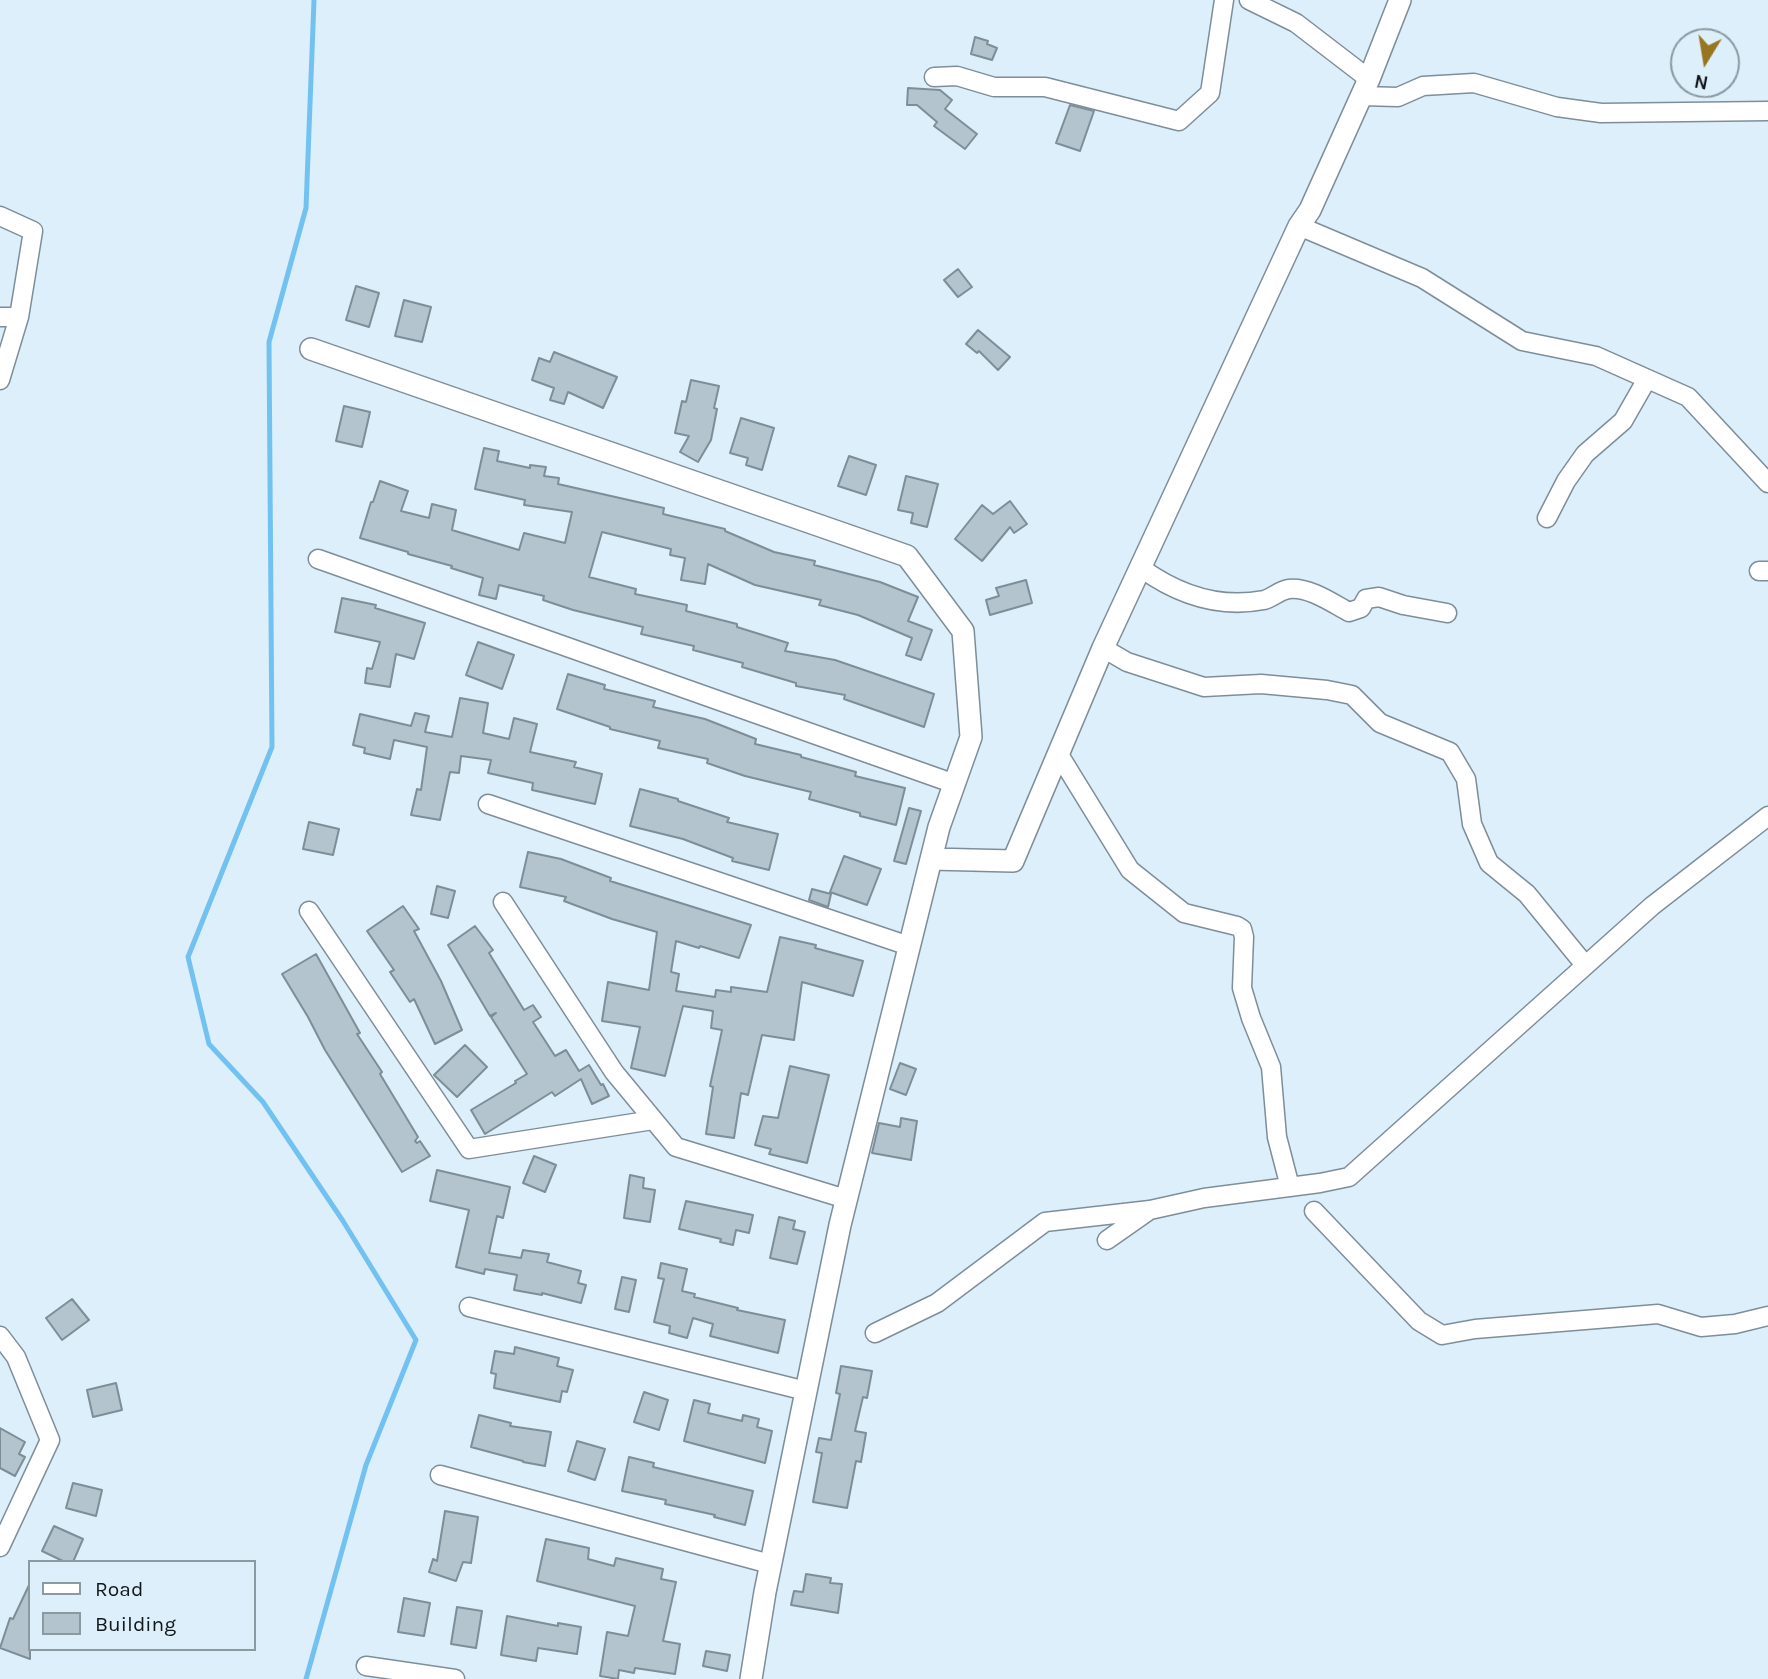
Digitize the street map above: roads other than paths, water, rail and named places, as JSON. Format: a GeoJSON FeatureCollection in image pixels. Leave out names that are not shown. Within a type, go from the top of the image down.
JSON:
{"type":"FeatureCollection","features":[{"type":"Feature","properties":{"kind":"street"},"geometry":{"type":"LineString","coordinates":[[934,77],[957,76],[994,87],[1045,87],[1179,121],[1210,93],[1224,0]]}},
{"type":"Feature","properties":{"kind":"street"},"geometry":{"type":"LineString","coordinates":[[1249,0],[1296,23],[1365,88],[1398,97],[1423,86],[1474,83],[1557,107],[1601,113],[1768,111]]}},
{"type":"Feature","properties":{"kind":"street"},"geometry":{"type":"LineString","coordinates":[[931,859],[1013,861],[1103,648],[1299,226],[1310,210],[1365,88],[1400,0]]}},
{"type":"Feature","properties":{"kind":"street"},"geometry":{"type":"LineString","coordinates":[[0,216],[33,231],[19,317],[0,380]]}},
{"type":"Feature","properties":{"kind":"street"},"geometry":{"type":"LineString","coordinates":[[1299,226],[1422,278],[1522,341],[1596,356],[1688,397],[1768,483]]}},
{"type":"Feature","properties":{"kind":"street"},"geometry":{"type":"LineString","coordinates":[[0,317],[19,317]]}},
{"type":"Feature","properties":{"kind":"street"},"geometry":{"type":"LineString","coordinates":[[311,349],[907,556],[962,631],[971,737],[939,827],[846,1199],[770,1564],[751,1679]]}},
{"type":"Feature","properties":{"kind":"street"},"geometry":{"type":"LineString","coordinates":[[1548,518],[1566,481],[1586,454],[1623,421],[1647,379]]}},
{"type":"Feature","properties":{"kind":"street"},"geometry":{"type":"LineString","coordinates":[[318,559],[955,783]]}},
{"type":"Feature","properties":{"kind":"street"},"geometry":{"type":"LineString","coordinates":[[1140,568],[1169,587],[1235,604],[1268,599],[1287,589],[1312,593],[1349,612],[1361,608],[1366,599],[1379,597],[1403,605],[1447,613]]}},
{"type":"Feature","properties":{"kind":"street"},"geometry":{"type":"LineString","coordinates":[[1103,648],[1127,662],[1204,687],[1261,684],[1353,695],[1380,723],[1450,752],[1466,779],[1472,824],[1489,863],[1527,894],[1585,965]]}},
{"type":"Feature","properties":{"kind":"street"},"geometry":{"type":"LineString","coordinates":[[1058,753],[1130,870],[1184,913],[1242,929],[1242,988],[1271,1067],[1277,1137],[1290,1187]]}},
{"type":"Feature","properties":{"kind":"street"},"geometry":{"type":"LineString","coordinates":[[488,804],[909,946]]}},
{"type":"Feature","properties":{"kind":"street"},"geometry":{"type":"LineString","coordinates":[[874,1334],[937,1303],[1045,1222],[1150,1210],[1203,1198],[1321,1184],[1349,1177],[1652,906],[1768,816]]}},
{"type":"Feature","properties":{"kind":"street"},"geometry":{"type":"LineString","coordinates":[[503,902],[614,1072],[676,1147],[846,1199]]}},
{"type":"Feature","properties":{"kind":"street"},"geometry":{"type":"LineString","coordinates":[[309,911],[470,1149],[653,1120]]}},
{"type":"Feature","properties":{"kind":"street"},"geometry":{"type":"LineString","coordinates":[[1107,1240],[1150,1210]]}},
{"type":"Feature","properties":{"kind":"street"},"geometry":{"type":"LineString","coordinates":[[1314,1210],[1419,1321],[1442,1335],[1475,1329],[1658,1314],[1701,1327],[1735,1324],[1768,1316]]}},
{"type":"Feature","properties":{"kind":"street"},"geometry":{"type":"LineString","coordinates":[[469,1307],[806,1391]]}},
{"type":"Feature","properties":{"kind":"street"},"geometry":{"type":"LineString","coordinates":[[0,1335],[16,1357],[50,1440],[0,1547]]}},
{"type":"Feature","properties":{"kind":"street"},"geometry":{"type":"LineString","coordinates":[[440,1475],[770,1564]]}},
{"type":"Feature","properties":{"kind":"street"},"geometry":{"type":"LineString","coordinates":[[366,1666],[455,1679]]}},
{"type":"Feature","properties":{"kind":"waterway"},"geometry":{"type":"LineString","coordinates":[[306,1679],[366,1465],[416,1340],[343,1221],[263,1102],[209,1044],[188,957],[272,747],[269,342],[306,208],[314,0]]}}]}
